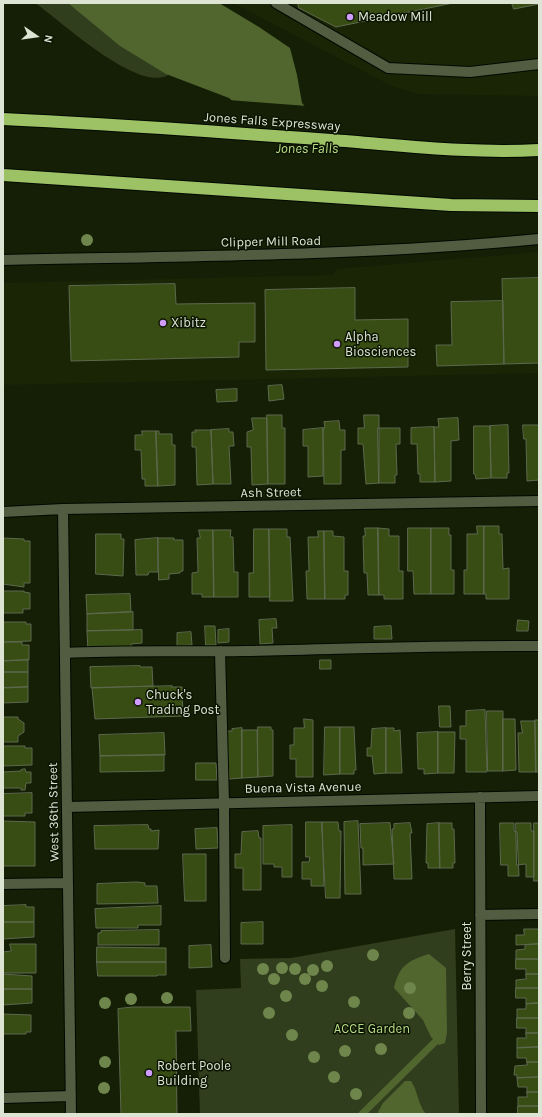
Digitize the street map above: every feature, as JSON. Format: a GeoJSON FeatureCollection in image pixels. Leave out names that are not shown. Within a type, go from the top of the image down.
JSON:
{"type":"FeatureCollection","features":[{"type":"Feature","properties":{"kind":"highway","name":"Jones Falls Expressway"},"geometry":{"type":"LineString","coordinates":[[3,119],[124,125],[439,148],[519,151],[539,150]]}},
{"type":"Feature","properties":{"kind":"highway"},"geometry":{"type":"LineString","coordinates":[[3,175],[452,205],[539,206]]}},
{"type":"Feature","properties":{"kind":"street"},"geometry":{"type":"LineString","coordinates":[[276,3],[388,68],[470,72],[539,64]]}},
{"type":"Feature","properties":{"kind":"street","name":"Clipper Mill Road"},"geometry":{"type":"LineString","coordinates":[[3,260],[332,253],[422,249],[539,239]]}},
{"type":"Feature","properties":{"kind":"street","name":"Ash Street"},"geometry":{"type":"LineString","coordinates":[[3,512],[63,509],[539,501]]}},
{"type":"Feature","properties":{"kind":"street","name":"West 36th Street"},"geometry":{"type":"LineString","coordinates":[[63,509],[71,1114]]}},
{"type":"Feature","properties":{"kind":"street"},"geometry":{"type":"LineString","coordinates":[[65,653],[468,645],[539,646]]}},
{"type":"Feature","properties":{"kind":"street"},"geometry":{"type":"LineString","coordinates":[[220,651],[224,803],[225,958]]}},
{"type":"Feature","properties":{"kind":"street","name":"Buena Vista Avenue"},"geometry":{"type":"LineString","coordinates":[[67,807],[539,796]]}},
{"type":"Feature","properties":{"kind":"street","name":"Berry Street"},"geometry":{"type":"LineString","coordinates":[[480,797],[481,1114]]}},
{"type":"Feature","properties":{"kind":"street"},"geometry":{"type":"LineString","coordinates":[[3,884],[68,883]]}},
{"type":"Feature","properties":{"kind":"street"},"geometry":{"type":"LineString","coordinates":[[480,916],[539,914]]}},
{"type":"Feature","properties":{"kind":"street"},"geometry":{"type":"LineString","coordinates":[[3,1098],[71,1096]]}},
{"type":"Feature","properties":{"kind":"shaded area","name":"Jones Falls"},"geometry":{"type":"Polygon","coordinates":[[[68,3],[219,3],[290,48],[302,103],[312,114],[328,124],[539,195],[244,112],[229,98],[166,74],[120,46],[68,3]]]}},
{"type":"Feature","properties":{"kind":"shaded area"},"geometry":{"type":"Polygon","coordinates":[[[233,3],[539,3],[539,96],[418,94],[392,86],[233,3]]]}},
{"type":"Feature","properties":{"kind":"shaded area"},"geometry":{"type":"Polygon","coordinates":[[[539,252],[539,373],[3,385],[3,283],[332,275],[337,269],[539,252]]]}},
{"type":"Feature","properties":{"kind":"shaded area"},"geometry":{"type":"Polygon","coordinates":[[[429,954],[446,968],[447,1033],[445,1043],[439,1045],[431,1037],[423,1020],[394,988],[398,974],[405,965],[415,959],[429,954]]]}},
{"type":"Feature","properties":{"kind":"shaded area"},"geometry":{"type":"Polygon","coordinates":[[[405,1081],[411,1081],[421,1106],[426,1114],[379,1114],[378,1112],[383,1103],[405,1081]]]}},
{"type":"Feature","properties":{"kind":"green space"},"geometry":{"type":"Polygon","coordinates":[[[35,3],[79,3],[171,73],[158,78],[141,75],[122,66],[81,39],[35,3]]]}},
{"type":"Feature","properties":{"kind":"green space","name":"ACCE Garden"},"geometry":{"type":"Polygon","coordinates":[[[455,929],[459,1114],[200,1114],[196,990],[241,988],[240,959],[291,958],[455,929]]]}},
{"type":"Feature","properties":{"kind":"pier","name":"Jones Falls"},"geometry":{"type":"Polygon","coordinates":[[[228,100],[307,106],[313,112],[329,122],[358,130],[464,140],[539,136],[539,197],[427,197],[311,187],[283,176],[242,113],[228,100]]]}},
{"type":"Feature","properties":{"kind":"building","name":"Meadow Mill"},"geometry":{"type":"Polygon","coordinates":[[[298,3],[453,3],[336,27],[299,8],[298,3]]]}},
{"type":"Feature","properties":{"kind":"building"},"geometry":{"type":"Polygon","coordinates":[[[512,3],[539,3],[539,4],[514,9],[512,3]]]}},
{"type":"Feature","properties":{"kind":"building"},"geometry":{"type":"Polygon","coordinates":[[[539,278],[539,363],[504,364],[502,279],[539,278]]]}},
{"type":"Feature","properties":{"kind":"building","name":"Xibitz"},"geometry":{"type":"Polygon","coordinates":[[[175,284],[176,304],[255,303],[255,342],[239,342],[239,357],[71,361],[69,286],[175,284]]]}},
{"type":"Feature","properties":{"kind":"building","name":"Alpha Biosciences"},"geometry":{"type":"Polygon","coordinates":[[[355,288],[355,320],[408,319],[408,367],[266,370],[265,290],[355,288]]]}},
{"type":"Feature","properties":{"kind":"building"},"geometry":{"type":"Polygon","coordinates":[[[503,301],[504,364],[437,366],[436,345],[452,345],[451,302],[503,301]]]}},
{"type":"Feature","properties":{"kind":"building"},"geometry":{"type":"Polygon","coordinates":[[[282,385],[284,399],[269,401],[268,386],[282,385]]]}},
{"type":"Feature","properties":{"kind":"building"},"geometry":{"type":"Polygon","coordinates":[[[237,389],[237,401],[217,402],[216,390],[237,389]]]}},
{"type":"Feature","properties":{"kind":"building"},"geometry":{"type":"Polygon","coordinates":[[[267,415],[282,415],[282,428],[285,428],[285,484],[268,484],[267,415]]]}},
{"type":"Feature","properties":{"kind":"building"},"geometry":{"type":"Polygon","coordinates":[[[364,415],[379,415],[379,483],[366,484],[363,444],[358,444],[358,428],[364,428],[364,415]]]}},
{"type":"Feature","properties":{"kind":"building"},"geometry":{"type":"Polygon","coordinates":[[[252,418],[267,418],[268,484],[252,485],[251,447],[247,447],[247,432],[253,430],[252,418]]]}},
{"type":"Feature","properties":{"kind":"building"},"geometry":{"type":"Polygon","coordinates":[[[458,418],[459,440],[451,441],[451,481],[435,482],[434,427],[439,427],[438,419],[458,418]]]}},
{"type":"Feature","properties":{"kind":"building"},"geometry":{"type":"Polygon","coordinates":[[[339,421],[340,430],[345,430],[345,450],[341,450],[341,484],[324,484],[324,422],[339,421]]]}},
{"type":"Feature","properties":{"kind":"building"},"geometry":{"type":"Polygon","coordinates":[[[508,425],[509,473],[507,473],[507,478],[491,478],[490,426],[508,425]]]}},
{"type":"Feature","properties":{"kind":"building"},"geometry":{"type":"Polygon","coordinates":[[[523,425],[539,425],[539,480],[527,481],[526,439],[524,439],[523,425]]]}},
{"type":"Feature","properties":{"kind":"building"},"geometry":{"type":"Polygon","coordinates":[[[474,426],[490,426],[491,478],[476,479],[474,474],[474,426]]]}},
{"type":"Feature","properties":{"kind":"building"},"geometry":{"type":"Polygon","coordinates":[[[434,427],[435,482],[420,482],[420,474],[418,474],[417,444],[411,444],[411,428],[434,427]]]}},
{"type":"Feature","properties":{"kind":"building"},"geometry":{"type":"Polygon","coordinates":[[[323,428],[323,476],[308,477],[308,446],[303,446],[303,430],[323,428]]]}},
{"type":"Feature","properties":{"kind":"building"},"geometry":{"type":"Polygon","coordinates":[[[378,428],[400,428],[400,444],[396,444],[397,475],[395,475],[395,483],[379,483],[378,428]]]}},
{"type":"Feature","properties":{"kind":"building"},"geometry":{"type":"Polygon","coordinates":[[[229,429],[229,432],[233,432],[234,446],[229,446],[231,484],[213,484],[211,430],[229,429]]]}},
{"type":"Feature","properties":{"kind":"building"},"geometry":{"type":"Polygon","coordinates":[[[195,430],[211,430],[213,484],[197,485],[196,447],[192,447],[192,432],[196,432],[195,430]]]}},
{"type":"Feature","properties":{"kind":"building"},"geometry":{"type":"Polygon","coordinates":[[[142,431],[156,431],[158,486],[145,486],[145,479],[142,479],[141,450],[135,450],[135,435],[142,435],[142,431]]]}},
{"type":"Feature","properties":{"kind":"building"},"geometry":{"type":"Polygon","coordinates":[[[156,431],[159,431],[159,434],[172,434],[172,445],[175,445],[175,485],[158,486],[156,431]]]}},
{"type":"Feature","properties":{"kind":"building"},"geometry":{"type":"Polygon","coordinates":[[[477,526],[484,526],[484,594],[464,594],[464,570],[467,570],[467,534],[477,534],[477,526]]]}},
{"type":"Feature","properties":{"kind":"building"},"geometry":{"type":"Polygon","coordinates":[[[484,526],[499,526],[499,534],[502,534],[503,569],[509,568],[509,599],[486,599],[486,594],[484,594],[484,526]]]}},
{"type":"Feature","properties":{"kind":"building"},"geometry":{"type":"Polygon","coordinates":[[[365,528],[378,528],[379,595],[368,595],[367,573],[364,573],[363,536],[365,536],[365,528]]]}},
{"type":"Feature","properties":{"kind":"building"},"geometry":{"type":"Polygon","coordinates":[[[378,528],[389,529],[389,536],[399,536],[399,571],[403,571],[403,599],[384,599],[384,595],[379,595],[378,528]]]}},
{"type":"Feature","properties":{"kind":"building"},"geometry":{"type":"Polygon","coordinates":[[[408,528],[431,528],[431,594],[414,594],[413,571],[408,571],[408,528]]]}},
{"type":"Feature","properties":{"kind":"building"},"geometry":{"type":"Polygon","coordinates":[[[431,528],[449,528],[449,535],[451,535],[451,570],[454,570],[454,594],[431,594],[431,528]]]}},
{"type":"Feature","properties":{"kind":"building"},"geometry":{"type":"Polygon","coordinates":[[[254,529],[269,529],[270,597],[249,597],[249,573],[253,573],[254,529]]]}},
{"type":"Feature","properties":{"kind":"building"},"geometry":{"type":"Polygon","coordinates":[[[269,529],[287,529],[287,537],[290,537],[293,601],[270,601],[269,529]]]}},
{"type":"Feature","properties":{"kind":"building"},"geometry":{"type":"Polygon","coordinates":[[[199,530],[213,530],[214,597],[202,597],[202,594],[192,594],[192,573],[198,572],[197,538],[200,538],[199,530]]]}},
{"type":"Feature","properties":{"kind":"building"},"geometry":{"type":"Polygon","coordinates":[[[213,530],[231,530],[230,537],[233,537],[234,572],[238,572],[238,597],[214,597],[213,530]]]}},
{"type":"Feature","properties":{"kind":"building"},"geometry":{"type":"Polygon","coordinates":[[[318,531],[324,531],[325,599],[307,599],[306,571],[309,571],[308,537],[318,537],[318,531]]]}},
{"type":"Feature","properties":{"kind":"building"},"geometry":{"type":"Polygon","coordinates":[[[324,531],[333,531],[333,536],[344,537],[344,571],[348,571],[348,595],[345,595],[345,599],[325,599],[324,531]]]}},
{"type":"Feature","properties":{"kind":"building"},"geometry":{"type":"Polygon","coordinates":[[[96,534],[121,534],[121,539],[124,539],[123,576],[96,574],[96,534]]]}},
{"type":"Feature","properties":{"kind":"building"},"geometry":{"type":"Polygon","coordinates":[[[3,538],[24,539],[24,541],[30,541],[30,583],[24,583],[24,587],[3,584],[3,538]]]}},
{"type":"Feature","properties":{"kind":"building"},"geometry":{"type":"Polygon","coordinates":[[[158,538],[174,538],[174,540],[183,540],[183,571],[180,573],[169,574],[169,579],[159,580],[158,538]]]}},
{"type":"Feature","properties":{"kind":"building"},"geometry":{"type":"Polygon","coordinates":[[[158,538],[158,572],[149,572],[148,575],[136,575],[135,540],[158,538]]]}},
{"type":"Feature","properties":{"kind":"building"},"geometry":{"type":"Polygon","coordinates":[[[3,591],[24,591],[30,593],[30,609],[23,609],[23,613],[3,613],[3,591]]]}},
{"type":"Feature","properties":{"kind":"building"},"geometry":{"type":"Polygon","coordinates":[[[130,594],[131,612],[87,614],[86,595],[130,594]]]}},
{"type":"Feature","properties":{"kind":"building"},"geometry":{"type":"Polygon","coordinates":[[[133,612],[133,630],[87,631],[87,614],[133,612]]]}},
{"type":"Feature","properties":{"kind":"building"},"geometry":{"type":"Polygon","coordinates":[[[276,619],[277,628],[272,628],[273,643],[260,644],[259,620],[276,619]]]}},
{"type":"Feature","properties":{"kind":"building"},"geometry":{"type":"Polygon","coordinates":[[[518,620],[529,621],[528,631],[517,631],[518,620]]]}},
{"type":"Feature","properties":{"kind":"building"},"geometry":{"type":"Polygon","coordinates":[[[3,622],[26,622],[26,624],[31,624],[31,641],[3,642],[3,622]]]}},
{"type":"Feature","properties":{"kind":"building"},"geometry":{"type":"Polygon","coordinates":[[[205,626],[215,626],[216,645],[206,645],[205,626]]]}},
{"type":"Feature","properties":{"kind":"building"},"geometry":{"type":"Polygon","coordinates":[[[391,626],[392,639],[374,639],[374,627],[391,626]]]}},
{"type":"Feature","properties":{"kind":"building"},"geometry":{"type":"Polygon","coordinates":[[[229,629],[229,642],[218,643],[218,630],[229,629]]]}},
{"type":"Feature","properties":{"kind":"building"},"geometry":{"type":"Polygon","coordinates":[[[142,630],[142,643],[131,644],[132,648],[88,651],[87,631],[142,630]]]}},
{"type":"Feature","properties":{"kind":"building"},"geometry":{"type":"Polygon","coordinates":[[[191,632],[192,645],[177,646],[177,633],[191,632]]]}},
{"type":"Feature","properties":{"kind":"building"},"geometry":{"type":"Polygon","coordinates":[[[3,642],[22,642],[22,645],[29,645],[29,660],[3,661],[3,642]]]}},
{"type":"Feature","properties":{"kind":"building"},"geometry":{"type":"Polygon","coordinates":[[[28,660],[28,672],[3,672],[3,661],[28,660]]]}},
{"type":"Feature","properties":{"kind":"building"},"geometry":{"type":"Polygon","coordinates":[[[320,660],[331,660],[331,669],[320,669],[320,660]]]}},
{"type":"Feature","properties":{"kind":"building"},"geometry":{"type":"Polygon","coordinates":[[[90,667],[152,667],[153,686],[91,688],[90,667]]]}},
{"type":"Feature","properties":{"kind":"building"},"geometry":{"type":"Polygon","coordinates":[[[3,672],[28,672],[28,687],[3,688],[3,672]]]}},
{"type":"Feature","properties":{"kind":"building","name":"Chuck's Trading Post"},"geometry":{"type":"Polygon","coordinates":[[[172,686],[171,687],[182,687],[183,716],[95,719],[92,688],[172,686]]]}},
{"type":"Feature","properties":{"kind":"building"},"geometry":{"type":"Polygon","coordinates":[[[28,687],[28,702],[3,703],[3,688],[28,687]]]}},
{"type":"Feature","properties":{"kind":"building"},"geometry":{"type":"Polygon","coordinates":[[[439,706],[450,706],[451,727],[440,727],[439,706]]]}},
{"type":"Feature","properties":{"kind":"building"},"geometry":{"type":"Polygon","coordinates":[[[485,710],[487,772],[466,772],[466,739],[460,739],[460,726],[466,726],[466,711],[485,710]]]}},
{"type":"Feature","properties":{"kind":"building"},"geometry":{"type":"Polygon","coordinates":[[[487,711],[503,711],[503,771],[488,771],[487,711]]]}},
{"type":"Feature","properties":{"kind":"building"},"geometry":{"type":"Polygon","coordinates":[[[3,717],[18,717],[18,719],[24,723],[24,732],[18,736],[18,742],[3,742],[3,717]]]}},
{"type":"Feature","properties":{"kind":"building"},"geometry":{"type":"Polygon","coordinates":[[[304,719],[313,720],[313,777],[296,777],[296,759],[290,759],[290,745],[294,745],[294,728],[304,728],[304,719]]]}},
{"type":"Feature","properties":{"kind":"building"},"geometry":{"type":"Polygon","coordinates":[[[503,719],[515,719],[516,770],[503,771],[503,719]]]}},
{"type":"Feature","properties":{"kind":"building"},"geometry":{"type":"Polygon","coordinates":[[[535,720],[539,720],[539,772],[536,772],[535,720]]]}},
{"type":"Feature","properties":{"kind":"building"},"geometry":{"type":"Polygon","coordinates":[[[521,721],[535,721],[536,772],[519,772],[518,733],[522,733],[521,721]]]}},
{"type":"Feature","properties":{"kind":"building"},"geometry":{"type":"Polygon","coordinates":[[[258,727],[271,727],[271,730],[273,730],[273,776],[258,777],[258,727]]]}},
{"type":"Feature","properties":{"kind":"building"},"geometry":{"type":"Polygon","coordinates":[[[325,727],[340,727],[340,774],[324,775],[325,727]]]}},
{"type":"Feature","properties":{"kind":"building"},"geometry":{"type":"Polygon","coordinates":[[[340,727],[354,727],[356,770],[354,770],[354,774],[340,774],[340,727]]]}},
{"type":"Feature","properties":{"kind":"building"},"geometry":{"type":"Polygon","coordinates":[[[242,728],[242,778],[229,779],[227,731],[242,728]]]}},
{"type":"Feature","properties":{"kind":"building"},"geometry":{"type":"Polygon","coordinates":[[[386,728],[386,773],[374,774],[372,756],[367,756],[367,748],[371,748],[372,729],[386,728]]]}},
{"type":"Feature","properties":{"kind":"building"},"geometry":{"type":"Polygon","coordinates":[[[386,728],[394,728],[394,731],[400,730],[402,773],[386,773],[386,728]]]}},
{"type":"Feature","properties":{"kind":"building"},"geometry":{"type":"Polygon","coordinates":[[[242,730],[257,730],[258,777],[242,778],[242,730]]]}},
{"type":"Feature","properties":{"kind":"building"},"geometry":{"type":"Polygon","coordinates":[[[438,732],[438,773],[424,774],[424,769],[418,769],[417,733],[438,732]]]}},
{"type":"Feature","properties":{"kind":"building"},"geometry":{"type":"Polygon","coordinates":[[[438,732],[455,732],[454,773],[438,773],[438,732]]]}},
{"type":"Feature","properties":{"kind":"building"},"geometry":{"type":"Polygon","coordinates":[[[164,733],[165,755],[100,756],[99,735],[164,733]]]}},
{"type":"Feature","properties":{"kind":"building"},"geometry":{"type":"Polygon","coordinates":[[[3,746],[25,746],[25,748],[32,748],[32,765],[3,766],[3,746]]]}},
{"type":"Feature","properties":{"kind":"building"},"geometry":{"type":"Polygon","coordinates":[[[164,755],[164,771],[100,772],[100,756],[164,755]]]}},
{"type":"Feature","properties":{"kind":"building"},"geometry":{"type":"Polygon","coordinates":[[[196,763],[216,763],[217,780],[196,780],[196,763]]]}},
{"type":"Feature","properties":{"kind":"building"},"geometry":{"type":"Polygon","coordinates":[[[25,769],[26,772],[31,772],[31,783],[26,783],[25,790],[21,790],[21,788],[3,788],[3,772],[21,771],[25,769]]]}},
{"type":"Feature","properties":{"kind":"building"},"geometry":{"type":"Polygon","coordinates":[[[32,793],[32,813],[25,813],[25,816],[3,816],[3,794],[32,793]]]}},
{"type":"Feature","properties":{"kind":"building"},"geometry":{"type":"Polygon","coordinates":[[[3,821],[35,822],[35,866],[3,866],[3,821]]]}},
{"type":"Feature","properties":{"kind":"building"},"geometry":{"type":"Polygon","coordinates":[[[358,821],[361,894],[345,894],[344,822],[358,821]]]}},
{"type":"Feature","properties":{"kind":"building"},"geometry":{"type":"Polygon","coordinates":[[[306,822],[322,822],[324,886],[311,886],[311,879],[302,879],[302,862],[309,862],[310,857],[306,857],[306,822]]]}},
{"type":"Feature","properties":{"kind":"building"},"geometry":{"type":"Polygon","coordinates":[[[322,822],[338,822],[339,831],[341,831],[340,898],[326,898],[322,822]]]}},
{"type":"Feature","properties":{"kind":"building"},"geometry":{"type":"Polygon","coordinates":[[[390,823],[394,864],[363,865],[363,848],[361,848],[360,824],[390,823]]]}},
{"type":"Feature","properties":{"kind":"building"},"geometry":{"type":"Polygon","coordinates":[[[410,823],[412,833],[410,833],[412,879],[394,879],[392,829],[394,829],[394,824],[410,823]]]}},
{"type":"Feature","properties":{"kind":"building"},"geometry":{"type":"Polygon","coordinates":[[[439,823],[452,823],[452,829],[454,829],[455,863],[453,863],[453,868],[440,868],[439,823]]]}},
{"type":"Feature","properties":{"kind":"building"},"geometry":{"type":"Polygon","coordinates":[[[439,823],[440,868],[428,868],[428,863],[426,863],[427,824],[439,823]]]}},
{"type":"Feature","properties":{"kind":"building"},"geometry":{"type":"Polygon","coordinates":[[[500,823],[514,823],[514,831],[517,832],[519,876],[508,876],[508,865],[501,865],[500,823]]]}},
{"type":"Feature","properties":{"kind":"building"},"geometry":{"type":"Polygon","coordinates":[[[516,823],[531,823],[531,831],[534,831],[534,877],[526,877],[526,864],[517,865],[516,823]]]}},
{"type":"Feature","properties":{"kind":"building"},"geometry":{"type":"Polygon","coordinates":[[[534,823],[539,823],[539,881],[534,881],[534,823]]]}},
{"type":"Feature","properties":{"kind":"building"},"geometry":{"type":"Polygon","coordinates":[[[148,825],[151,831],[159,830],[158,849],[95,849],[94,826],[148,825]]]}},
{"type":"Feature","properties":{"kind":"building"},"geometry":{"type":"Polygon","coordinates":[[[292,825],[292,877],[282,877],[282,867],[274,867],[274,864],[263,864],[263,826],[292,825]]]}},
{"type":"Feature","properties":{"kind":"building"},"geometry":{"type":"Polygon","coordinates":[[[217,828],[218,848],[196,849],[195,829],[217,828]]]}},
{"type":"Feature","properties":{"kind":"building"},"geometry":{"type":"Polygon","coordinates":[[[258,831],[259,838],[261,838],[261,890],[243,890],[243,868],[235,868],[235,854],[241,854],[242,832],[258,831]]]}},
{"type":"Feature","properties":{"kind":"building"},"geometry":{"type":"Polygon","coordinates":[[[183,854],[206,854],[206,901],[185,901],[183,854]]]}},
{"type":"Feature","properties":{"kind":"building"},"geometry":{"type":"Polygon","coordinates":[[[145,883],[145,886],[157,886],[158,903],[97,904],[97,884],[145,883]]]}},
{"type":"Feature","properties":{"kind":"building"},"geometry":{"type":"Polygon","coordinates":[[[26,905],[26,907],[34,907],[34,922],[3,922],[3,906],[26,905]]]}},
{"type":"Feature","properties":{"kind":"building"},"geometry":{"type":"Polygon","coordinates":[[[161,906],[161,925],[138,925],[138,928],[96,928],[95,909],[161,906]]]}},
{"type":"Feature","properties":{"kind":"building"},"geometry":{"type":"Polygon","coordinates":[[[3,922],[34,922],[34,937],[3,939],[3,922]]]}},
{"type":"Feature","properties":{"kind":"building"},"geometry":{"type":"Polygon","coordinates":[[[263,922],[263,944],[241,944],[241,923],[263,922]]]}},
{"type":"Feature","properties":{"kind":"building"},"geometry":{"type":"Polygon","coordinates":[[[524,929],[539,929],[539,944],[516,945],[516,935],[524,935],[524,929]]]}},
{"type":"Feature","properties":{"kind":"building"},"geometry":{"type":"Polygon","coordinates":[[[159,930],[159,945],[98,945],[98,933],[101,933],[101,931],[159,930]]]}},
{"type":"Feature","properties":{"kind":"building"},"geometry":{"type":"Polygon","coordinates":[[[10,944],[36,944],[36,973],[3,973],[3,952],[11,951],[10,944]]]}},
{"type":"Feature","properties":{"kind":"building"},"geometry":{"type":"Polygon","coordinates":[[[539,944],[539,959],[516,959],[516,950],[525,949],[525,945],[539,944]]]}},
{"type":"Feature","properties":{"kind":"building"},"geometry":{"type":"Polygon","coordinates":[[[211,945],[212,967],[189,968],[189,946],[211,945]]]}},
{"type":"Feature","properties":{"kind":"building"},"geometry":{"type":"Polygon","coordinates":[[[97,947],[166,948],[166,962],[97,962],[97,947]]]}},
{"type":"Feature","properties":{"kind":"building"},"geometry":{"type":"Polygon","coordinates":[[[516,959],[539,959],[539,974],[526,974],[526,969],[516,969],[516,959]]]}},
{"type":"Feature","properties":{"kind":"building"},"geometry":{"type":"Polygon","coordinates":[[[97,962],[166,962],[166,975],[98,976],[97,962]]]}},
{"type":"Feature","properties":{"kind":"building"},"geometry":{"type":"Polygon","coordinates":[[[3,974],[32,976],[32,989],[3,989],[3,974]]]}},
{"type":"Feature","properties":{"kind":"building"},"geometry":{"type":"Polygon","coordinates":[[[526,974],[539,974],[539,988],[516,988],[516,980],[526,979],[526,974]]]}},
{"type":"Feature","properties":{"kind":"building"},"geometry":{"type":"Polygon","coordinates":[[[516,988],[539,988],[539,1003],[526,1004],[526,998],[516,998],[516,988]]]}},
{"type":"Feature","properties":{"kind":"building"},"geometry":{"type":"Polygon","coordinates":[[[3,989],[32,989],[32,1003],[3,1005],[3,989]]]}},
{"type":"Feature","properties":{"kind":"building"},"geometry":{"type":"Polygon","coordinates":[[[539,1003],[539,1018],[517,1018],[517,1009],[526,1009],[526,1004],[539,1003]]]}},
{"type":"Feature","properties":{"kind":"building","name":"Robert Poole Building"},"geometry":{"type":"Polygon","coordinates":[[[133,1007],[190,1007],[191,1031],[176,1031],[177,1114],[121,1114],[118,1009],[133,1007]]]}},
{"type":"Feature","properties":{"kind":"building"},"geometry":{"type":"Polygon","coordinates":[[[3,1014],[31,1015],[31,1032],[26,1032],[26,1034],[3,1034],[3,1014]]]}},
{"type":"Feature","properties":{"kind":"building"},"geometry":{"type":"Polygon","coordinates":[[[517,1018],[539,1018],[539,1033],[526,1033],[526,1028],[517,1028],[517,1018]]]}},
{"type":"Feature","properties":{"kind":"building"},"geometry":{"type":"Polygon","coordinates":[[[526,1033],[539,1033],[539,1047],[517,1048],[517,1038],[526,1038],[526,1033]]]}},
{"type":"Feature","properties":{"kind":"building"},"geometry":{"type":"Polygon","coordinates":[[[539,1047],[539,1062],[527,1062],[526,1058],[517,1058],[517,1048],[539,1047]]]}},
{"type":"Feature","properties":{"kind":"building"},"geometry":{"type":"Polygon","coordinates":[[[527,1062],[539,1062],[539,1077],[517,1078],[517,1075],[514,1075],[515,1066],[527,1065],[527,1062]]]}},
{"type":"Feature","properties":{"kind":"building"},"geometry":{"type":"Polygon","coordinates":[[[539,1077],[539,1092],[527,1092],[527,1087],[518,1087],[517,1078],[539,1077]]]}},
{"type":"Feature","properties":{"kind":"building"},"geometry":{"type":"Polygon","coordinates":[[[527,1092],[539,1092],[539,1106],[518,1106],[518,1097],[527,1097],[527,1092]]]}},
{"type":"Feature","properties":{"kind":"building"},"geometry":{"type":"Polygon","coordinates":[[[518,1106],[539,1106],[539,1114],[518,1114],[518,1106]]]}},
{"type":"Feature","properties":{"kind":"waterway"},"geometry":{"type":"LineString","coordinates":[[362,1114],[436,1041]]}},
{"type":"Feature","properties":{"kind":"place","name":"Meadow Mill"},"geometry":{"type":"Point","coordinates":[350,17]}},
{"type":"Feature","properties":{"kind":"place","name":"Xibitz"},"geometry":{"type":"Point","coordinates":[163,323]}},
{"type":"Feature","properties":{"kind":"place","name":"Alpha Biosciences"},"geometry":{"type":"Point","coordinates":[337,344]}},
{"type":"Feature","properties":{"kind":"place","name":"Chuck's Trading Post"},"geometry":{"type":"Point","coordinates":[138,702]}},
{"type":"Feature","properties":{"kind":"place","name":"Robert Poole Building"},"geometry":{"type":"Point","coordinates":[149,1073]}}]}
